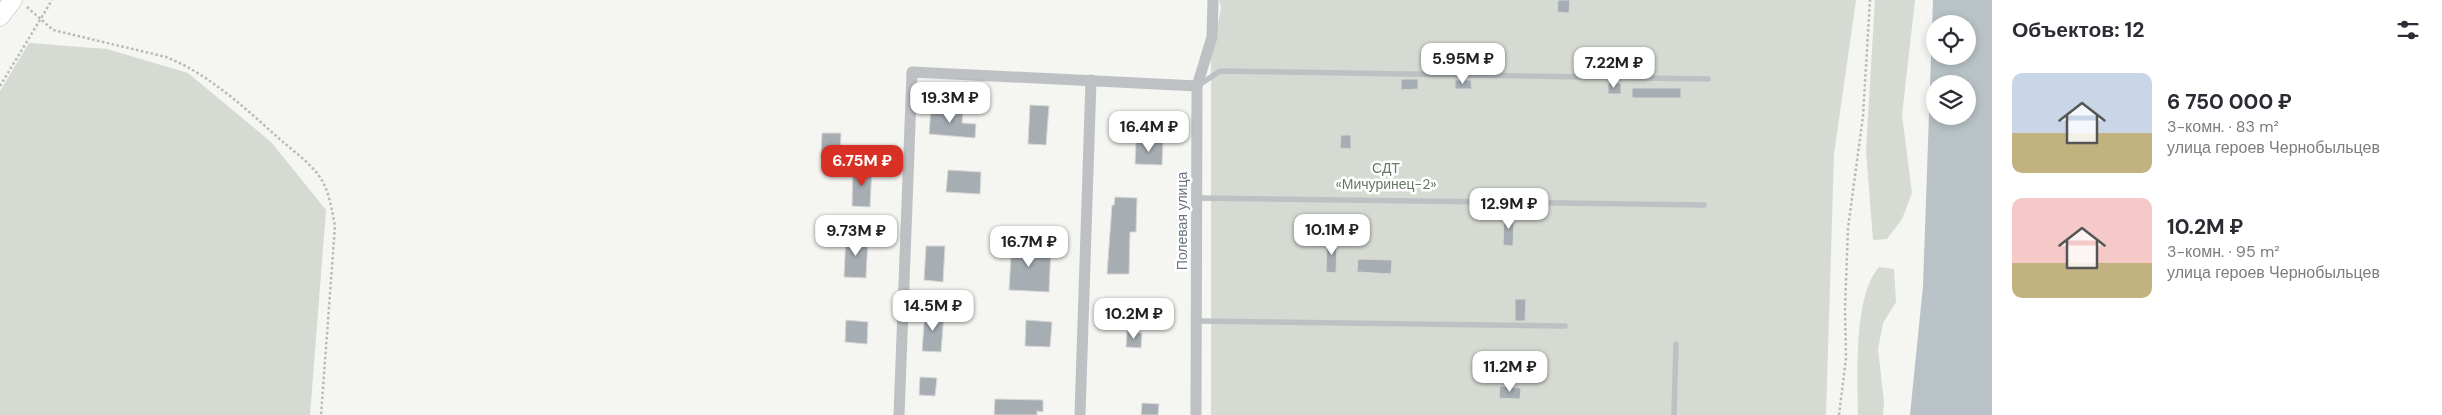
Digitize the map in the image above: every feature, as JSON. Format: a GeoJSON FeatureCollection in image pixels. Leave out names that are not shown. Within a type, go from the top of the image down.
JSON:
{"type":"FeatureCollection","features":[{"type":"Feature","properties":{"kind":"main road"},"geometry":{"type":"LineString","coordinates":[[0,17],[12,0]]}},
{"type":"Feature","properties":{"kind":"street","name":"Полевая улица"},"geometry":{"type":"LineString","coordinates":[[1196,415],[1197,86],[1212,37],[1213,0]]}},
{"type":"Feature","properties":{"kind":"street"},"geometry":{"type":"LineString","coordinates":[[898,415],[912,72],[1197,86]]}},
{"type":"Feature","properties":{"kind":"street"},"geometry":{"type":"LineString","coordinates":[[1080,415],[1092,80]]}},
{"type":"Feature","properties":{"kind":"lane"},"geometry":{"type":"LineString","coordinates":[[1197,86],[1220,71],[1708,79]]}},
{"type":"Feature","properties":{"kind":"lane"},"geometry":{"type":"LineString","coordinates":[[1198,198],[1704,205]]}},
{"type":"Feature","properties":{"kind":"lane"},"geometry":{"type":"LineString","coordinates":[[1196,321],[1565,326]]}},
{"type":"Feature","properties":{"kind":"lane"},"geometry":{"type":"LineString","coordinates":[[1674,415],[1676,344]]}},
{"type":"Feature","properties":{"kind":"path"},"geometry":{"type":"LineString","coordinates":[[20,0],[52,30],[166,57],[184,64],[236,100],[311,167],[323,182],[330,201],[335,226],[321,415]]}},
{"type":"Feature","properties":{"kind":"path"},"geometry":{"type":"LineString","coordinates":[[0,86],[52,0]]}},
{"type":"Feature","properties":{"kind":"path"},"geometry":{"type":"LineString","coordinates":[[1839,415],[1846,358],[1845,308],[1848,228],[1863,116],[1870,0]]}},
{"type":"Feature","properties":{"kind":"green space","name":"СДТ «Мичуринец-2»"},"geometry":{"type":"Polygon","coordinates":[[[1219,0],[1856,0],[1834,154],[1826,415],[1211,415],[1211,58],[1221,8],[1219,0]]]}},
{"type":"Feature","properties":{"kind":"green space"},"geometry":{"type":"Polygon","coordinates":[[[1875,0],[1915,0],[1902,115],[1912,193],[1902,219],[1887,239],[1873,240],[1866,150],[1875,0]]]}},
{"type":"Feature","properties":{"kind":"green space"},"geometry":{"type":"Polygon","coordinates":[[[29,43],[107,49],[188,73],[271,142],[326,210],[310,415],[0,415],[0,91],[29,43]]]}},
{"type":"Feature","properties":{"kind":"green space"},"geometry":{"type":"Polygon","coordinates":[[[1879,267],[1894,269],[1896,302],[1883,323],[1878,349],[1884,402],[1883,415],[1858,415],[1858,359],[1861,317],[1871,280],[1879,267]]]}},
{"type":"Feature","properties":{"kind":"shaded area"},"geometry":{"type":"Polygon","coordinates":[[[1933,0],[1992,0],[1992,415],[1910,415],[1923,286],[1929,125],[1976,125],[1976,75],[1930,75],[1931,65],[1976,65],[1976,15],[1932,15],[1933,0]]]}},
{"type":"Feature","properties":{"kind":"building"},"geometry":{"type":"Polygon","coordinates":[[[1558,0],[1570,0],[1569,13],[1557,12],[1558,0]]]}},
{"type":"Feature","properties":{"kind":"building"},"geometry":{"type":"Polygon","coordinates":[[[1401,79],[1418,79],[1418,89],[1401,90],[1401,79]]]}},
{"type":"Feature","properties":{"kind":"building"},"geometry":{"type":"Polygon","coordinates":[[[1455,80],[1471,80],[1472,89],[1455,89],[1455,80]]]}},
{"type":"Feature","properties":{"kind":"building"},"geometry":{"type":"Polygon","coordinates":[[[1608,83],[1621,83],[1621,94],[1608,94],[1608,83]]]}},
{"type":"Feature","properties":{"kind":"building"},"geometry":{"type":"Polygon","coordinates":[[[1632,88],[1681,88],[1681,98],[1632,98],[1632,88]]]}},
{"type":"Feature","properties":{"kind":"building"},"geometry":{"type":"Polygon","coordinates":[[[1030,105],[1049,106],[1046,145],[1028,144],[1030,105]]]}},
{"type":"Feature","properties":{"kind":"building"},"geometry":{"type":"Polygon","coordinates":[[[931,108],[963,111],[962,123],[976,124],[975,138],[929,134],[931,108]]]}},
{"type":"Feature","properties":{"kind":"building"},"geometry":{"type":"Polygon","coordinates":[[[822,133],[841,133],[840,158],[821,158],[822,133]]]}},
{"type":"Feature","properties":{"kind":"building"},"geometry":{"type":"Polygon","coordinates":[[[1341,135],[1351,135],[1351,149],[1340,148],[1341,135]]]}},
{"type":"Feature","properties":{"kind":"building"},"geometry":{"type":"Polygon","coordinates":[[[1136,141],[1163,142],[1162,165],[1135,164],[1136,141]]]}},
{"type":"Feature","properties":{"kind":"building"},"geometry":{"type":"Polygon","coordinates":[[[853,167],[872,167],[870,207],[852,206],[853,167]]]}},
{"type":"Feature","properties":{"kind":"building"},"geometry":{"type":"Polygon","coordinates":[[[948,170],[981,172],[980,194],[946,192],[948,170]]]}},
{"type":"Feature","properties":{"kind":"building"},"geometry":{"type":"Polygon","coordinates":[[[1115,197],[1137,198],[1136,232],[1130,232],[1129,274],[1107,274],[1112,205],[1114,205],[1115,197]]]}},
{"type":"Feature","properties":{"kind":"building"},"geometry":{"type":"Polygon","coordinates":[[[1504,213],[1514,214],[1513,246],[1503,245],[1504,213]]]}},
{"type":"Feature","properties":{"kind":"building"},"geometry":{"type":"Polygon","coordinates":[[[846,236],[868,237],[866,278],[844,277],[846,236]]]}},
{"type":"Feature","properties":{"kind":"building"},"geometry":{"type":"Polygon","coordinates":[[[1327,240],[1337,241],[1336,273],[1326,272],[1327,240]]]}},
{"type":"Feature","properties":{"kind":"building"},"geometry":{"type":"Polygon","coordinates":[[[1006,245],[1051,247],[1049,292],[1009,290],[1011,256],[1005,256],[1006,245]]]}},
{"type":"Feature","properties":{"kind":"building"},"geometry":{"type":"Polygon","coordinates":[[[926,246],[945,246],[943,282],[924,280],[926,246]]]}},
{"type":"Feature","properties":{"kind":"building"},"geometry":{"type":"Polygon","coordinates":[[[1358,259],[1392,260],[1391,274],[1357,272],[1358,259]]]}},
{"type":"Feature","properties":{"kind":"building"},"geometry":{"type":"Polygon","coordinates":[[[1515,299],[1526,299],[1525,321],[1515,321],[1515,299]]]}},
{"type":"Feature","properties":{"kind":"building"},"geometry":{"type":"Polygon","coordinates":[[[925,311],[944,313],[941,352],[922,351],[925,311]]]}},
{"type":"Feature","properties":{"kind":"building"},"geometry":{"type":"Polygon","coordinates":[[[846,320],[868,322],[867,344],[845,342],[846,320]]]}},
{"type":"Feature","properties":{"kind":"building"},"geometry":{"type":"Polygon","coordinates":[[[1026,320],[1052,322],[1050,347],[1025,346],[1026,320]]]}},
{"type":"Feature","properties":{"kind":"building"},"geometry":{"type":"Polygon","coordinates":[[[1127,331],[1142,333],[1141,348],[1126,347],[1127,331]]]}},
{"type":"Feature","properties":{"kind":"building"},"geometry":{"type":"Polygon","coordinates":[[[920,377],[937,378],[935,396],[919,395],[920,377]]]}},
{"type":"Feature","properties":{"kind":"building"},"geometry":{"type":"Polygon","coordinates":[[[1500,386],[1521,388],[1520,399],[1499,398],[1500,386]]]}},
{"type":"Feature","properties":{"kind":"building"},"geometry":{"type":"Polygon","coordinates":[[[995,399],[1043,400],[1043,412],[1037,411],[1037,415],[994,415],[995,399]]]}},
{"type":"Feature","properties":{"kind":"building"},"geometry":{"type":"Polygon","coordinates":[[[1142,403],[1159,404],[1158,415],[1141,415],[1142,403]]]}}]}
